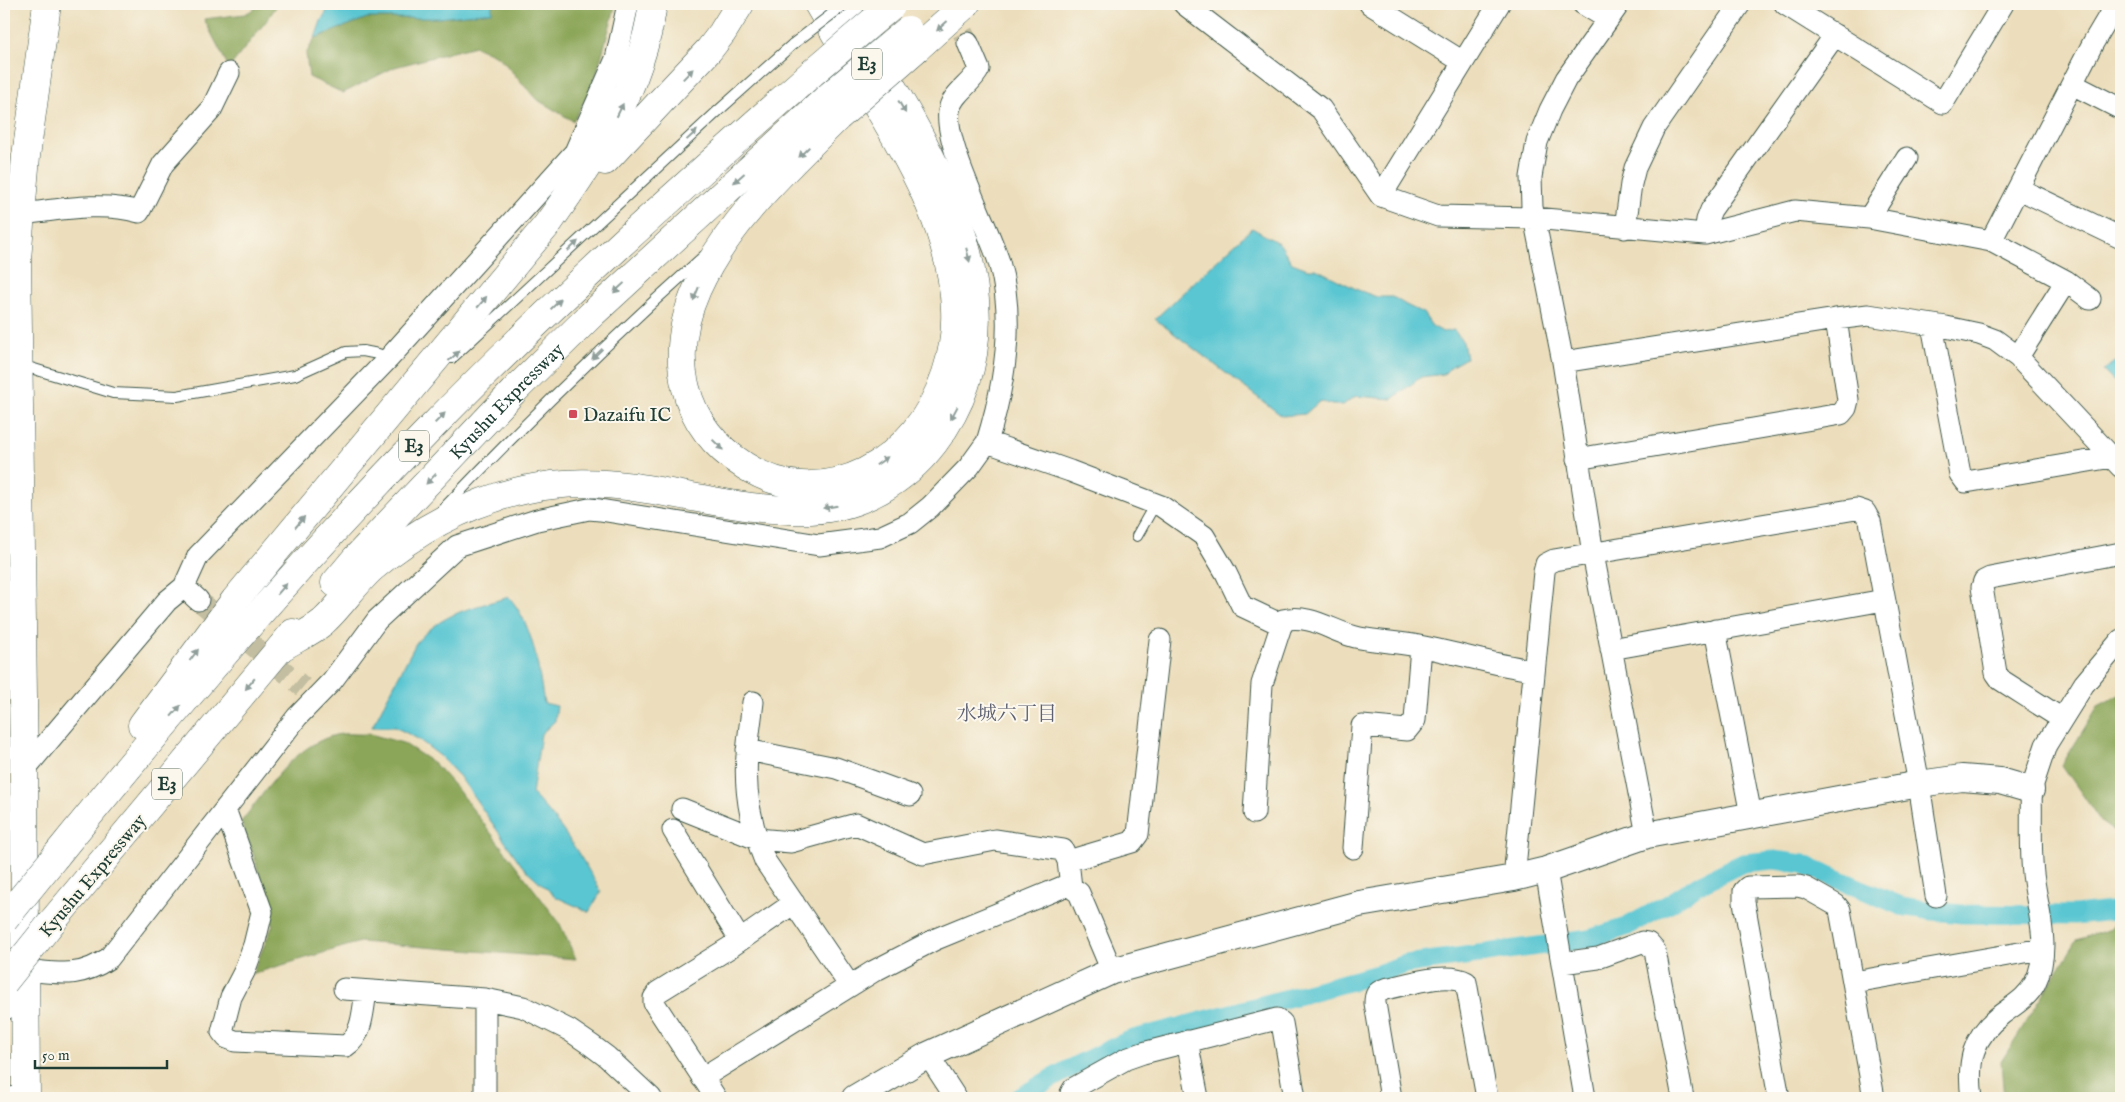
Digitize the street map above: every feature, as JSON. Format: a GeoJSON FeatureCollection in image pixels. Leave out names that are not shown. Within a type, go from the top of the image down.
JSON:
{"type":"FeatureCollection","features":[{"type":"Feature","properties":{"kind":"main road"},"geometry":{"type":"LineString","coordinates":[[26,1098],[18,978],[24,770],[20,365],[10,264],[21,214],[26,156],[47,4]]}},
{"type":"Feature","properties":{"kind":"main road"},"geometry":{"type":"LineString","coordinates":[[547,225],[585,171],[621,110],[642,58],[653,4]]}},
{"type":"Feature","properties":{"kind":"main road"},"geometry":{"type":"LineString","coordinates":[[4,911],[53,853],[236,600],[547,225],[710,50],[740,4]]}},
{"type":"Feature","properties":{"kind":"main road"},"geometry":{"type":"LineString","coordinates":[[818,4],[904,151],[922,186],[944,246],[955,309],[954,341],[948,368],[938,395],[926,417],[911,436],[892,454],[871,468],[849,478],[826,484],[800,485],[777,480],[752,470],[730,456],[711,439],[698,420],[689,400],[681,355],[688,314],[697,290],[717,254],[736,227],[781,174],[832,108]]}},
{"type":"Feature","properties":{"kind":"main road"},"geometry":{"type":"LineString","coordinates":[[282,647],[322,623],[371,569],[419,534],[442,521],[499,496],[530,488],[563,483],[598,483],[639,487],[782,510],[813,510],[847,503],[888,488],[926,454],[956,410],[973,360],[977,308],[974,283],[962,231],[938,172],[844,4]]}},
{"type":"Feature","properties":{"kind":"main road","name":"Kyushu Expressway"},"geometry":{"type":"LineString","coordinates":[[18,978],[52,922],[356,558],[513,392],[667,243],[913,39],[940,4]]}},
{"type":"Feature","properties":{"kind":"main road"},"geometry":{"type":"LineString","coordinates":[[913,39],[966,4]]}},
{"type":"Feature","properties":{"kind":"main road","name":"Kyushu Expressway"},"geometry":{"type":"LineString","coordinates":[[4,920],[53,853],[284,587],[358,504],[430,429],[576,286],[812,73],[892,5]]}},
{"type":"Feature","properties":{"kind":"street"},"geometry":{"type":"LineString","coordinates":[[24,770],[168,601],[191,594],[198,556],[388,358],[574,152],[616,59],[628,4]]}},
{"type":"Feature","properties":{"kind":"street"},"geometry":{"type":"LineString","coordinates":[[1184,4],[1321,109],[1381,196],[1438,216],[1534,218],[1705,234],[1795,210],[1869,218],[1992,242],[2066,281],[2090,299]]}},
{"type":"Feature","properties":{"kind":"street"},"geometry":{"type":"LineString","coordinates":[[1370,4],[1463,62]]}},
{"type":"Feature","properties":{"kind":"street"},"geometry":{"type":"LineString","coordinates":[[1381,196],[1499,4]]}},
{"type":"Feature","properties":{"kind":"street"},"geometry":{"type":"LineString","coordinates":[[1583,4],[1614,11],[1566,79],[1550,110],[1537,142],[1532,177],[1534,218],[1563,362],[1592,554],[1647,835]]}},
{"type":"Feature","properties":{"kind":"street"},"geometry":{"type":"LineString","coordinates":[[1625,228],[1635,168],[1654,128],[1740,4]]}},
{"type":"Feature","properties":{"kind":"street"},"geometry":{"type":"LineString","coordinates":[[1785,4],[1943,103],[2002,4]]}},
{"type":"Feature","properties":{"kind":"street"},"geometry":{"type":"LineString","coordinates":[[1992,242],[2072,84],[2116,4]]}},
{"type":"Feature","properties":{"kind":"street"},"geometry":{"type":"LineString","coordinates":[[1705,234],[1711,210],[1835,35]]}},
{"type":"Feature","properties":{"kind":"street"},"geometry":{"type":"LineString","coordinates":[[4,1010],[18,978],[71,974],[94,968],[109,958],[225,809],[308,692],[332,680],[378,620],[457,546],[537,520],[589,510],[600,510],[819,545],[880,537],[910,523],[930,507],[970,466],[987,442],[1002,382],[1007,320],[1005,294],[999,263],[955,151],[949,126],[949,109],[954,99],[976,75],[979,69],[978,62],[968,43]]}},
{"type":"Feature","properties":{"kind":"street"},"geometry":{"type":"LineString","coordinates":[[21,214],[90,208],[127,209],[139,212],[163,164],[211,110],[230,73]]}},
{"type":"Feature","properties":{"kind":"street"},"geometry":{"type":"LineString","coordinates":[[2072,84],[2121,109]]}},
{"type":"Feature","properties":{"kind":"street"},"geometry":{"type":"LineString","coordinates":[[1869,218],[1907,158]]}},
{"type":"Feature","properties":{"kind":"street"},"geometry":{"type":"LineString","coordinates":[[2019,189],[2121,238]]}},
{"type":"Feature","properties":{"kind":"street"},"geometry":{"type":"LineString","coordinates":[[2018,357],[2066,281]]}},
{"type":"Feature","properties":{"kind":"street"},"geometry":{"type":"LineString","coordinates":[[1563,362],[1836,319],[1868,316],[1932,325],[1979,334],[1995,340],[2018,357],[2117,462]]}},
{"type":"Feature","properties":{"kind":"street"},"geometry":{"type":"LineString","coordinates":[[1577,458],[1841,414],[1846,408],[1848,400],[1836,319]]}},
{"type":"Feature","properties":{"kind":"street"},"geometry":{"type":"LineString","coordinates":[[1932,325],[1960,474],[1966,482],[2117,462]]}},
{"type":"Feature","properties":{"kind":"street"},"geometry":{"type":"LineString","coordinates":[[987,442],[1070,471],[1155,504],[1204,536],[1226,573],[1242,606],[1282,625]]}},
{"type":"Feature","properties":{"kind":"street"},"geometry":{"type":"LineString","coordinates":[[1514,878],[1546,564],[1554,560],[1856,509],[1865,512],[1870,521],[1919,784],[1936,896]]}},
{"type":"Feature","properties":{"kind":"street"},"geometry":{"type":"LineString","coordinates":[[2062,719],[2002,680],[1996,673],[1982,587],[1984,581],[1990,578],[2121,553]]}},
{"type":"Feature","properties":{"kind":"street"},"geometry":{"type":"LineString","coordinates":[[1611,649],[1884,600]]}},
{"type":"Feature","properties":{"kind":"street"},"geometry":{"type":"LineString","coordinates":[[1254,813],[1262,684],[1283,620],[1296,617],[1315,620],[1346,635],[1421,647],[1508,668],[1534,670]]}},
{"type":"Feature","properties":{"kind":"street"},"geometry":{"type":"LineString","coordinates":[[1715,630],[1751,815]]}},
{"type":"Feature","properties":{"kind":"street"},"geometry":{"type":"LineString","coordinates":[[1068,861],[1132,842],[1138,834],[1160,640]]}},
{"type":"Feature","properties":{"kind":"street"},"geometry":{"type":"LineString","coordinates":[[1972,1098],[1969,1078],[1973,1050],[1984,1030],[2021,1001],[2035,983],[2042,949],[2042,929],[2033,873],[2031,790],[2046,745],[2084,684],[2121,640]]}},
{"type":"Feature","properties":{"kind":"street"},"geometry":{"type":"LineString","coordinates":[[1353,848],[1362,726],[1407,730],[1415,720],[1421,647]]}},
{"type":"Feature","properties":{"kind":"street"},"geometry":{"type":"LineString","coordinates":[[753,702],[747,750],[749,806],[757,839],[765,861],[850,986]]}},
{"type":"Feature","properties":{"kind":"street"},"geometry":{"type":"LineString","coordinates":[[747,750],[836,768],[910,795]]}},
{"type":"Feature","properties":{"kind":"street"},"geometry":{"type":"LineString","coordinates":[[855,1098],[928,1055],[1112,971],[1359,904],[1514,878],[1546,870],[1647,835],[1919,784],[1962,778],[2000,781],[2031,790]]}},
{"type":"Feature","properties":{"kind":"street"},"geometry":{"type":"LineString","coordinates":[[225,809],[262,912],[251,954],[231,997],[222,1032],[227,1038],[234,1041],[346,1046],[351,1043],[358,1032],[366,990]]}},
{"type":"Feature","properties":{"kind":"street"},"geometry":{"type":"LineString","coordinates":[[682,809],[757,839],[791,842],[856,824],[923,854],[995,840],[1063,850],[1068,861],[1071,887]]}},
{"type":"Feature","properties":{"kind":"street"},"geometry":{"type":"LineString","coordinates":[[673,830],[740,940]]}},
{"type":"Feature","properties":{"kind":"street"},"geometry":{"type":"LineString","coordinates":[[1546,870],[1586,1098]]}},
{"type":"Feature","properties":{"kind":"street"},"geometry":{"type":"LineString","coordinates":[[702,1078],[874,971],[936,939],[1064,886],[1071,887],[1079,893],[1112,971]]}},
{"type":"Feature","properties":{"kind":"street"},"geometry":{"type":"LineString","coordinates":[[1779,1098],[1744,902],[1744,891],[1748,887],[1798,886],[1836,905],[1840,910],[1874,1098]]}},
{"type":"Feature","properties":{"kind":"street"},"geometry":{"type":"LineString","coordinates":[[716,1098],[654,1002],[654,998],[658,992],[794,903]]}},
{"type":"Feature","properties":{"kind":"street"},"geometry":{"type":"LineString","coordinates":[[1562,964],[1598,958],[1642,942],[1656,950],[1683,1098]]}},
{"type":"Feature","properties":{"kind":"street"},"geometry":{"type":"LineString","coordinates":[[1854,982],[2042,949]]}},
{"type":"Feature","properties":{"kind":"street"},"geometry":{"type":"LineString","coordinates":[[1391,1098],[1374,1003],[1375,995],[1385,989],[1437,978],[1454,978],[1466,982],[1487,1098]]}},
{"type":"Feature","properties":{"kind":"street"},"geometry":{"type":"LineString","coordinates":[[344,989],[485,999],[523,1007],[569,1030],[607,1057],[651,1098]]}},
{"type":"Feature","properties":{"kind":"street"},"geometry":{"type":"LineString","coordinates":[[484,1098],[485,999]]}},
{"type":"Feature","properties":{"kind":"street"},"geometry":{"type":"LineString","coordinates":[[1072,1098],[1071,1093],[1074,1088],[1126,1059],[1143,1052],[1277,1020],[1282,1023],[1295,1098]]}},
{"type":"Feature","properties":{"kind":"street"},"geometry":{"type":"LineString","coordinates":[[1187,1041],[1198,1098]]}},
{"type":"Feature","properties":{"kind":"street"},"geometry":{"type":"LineString","coordinates":[[928,1055],[956,1098]]}},
{"type":"Feature","properties":{"kind":"street"},"geometry":{"type":"LineString","coordinates":[[4,1097],[13,1098]]}},
{"type":"Feature","properties":{"kind":"lane"},"geometry":{"type":"LineString","coordinates":[[391,412],[499,316],[718,111],[794,44],[844,4]]}},
{"type":"Feature","properties":{"kind":"lane"},"geometry":{"type":"LineString","coordinates":[[419,534],[531,418],[659,295],[736,227]]}},
{"type":"Feature","properties":{"kind":"lane"},"geometry":{"type":"LineString","coordinates":[[20,365],[113,393],[177,396],[295,375],[346,352],[362,351],[388,358]]}},
{"type":"Feature","properties":{"kind":"lane"},"geometry":{"type":"LineString","coordinates":[[1137,536],[1155,504]]}},
{"type":"Feature","properties":{"kind":"green space"},"geometry":{"type":"Polygon","coordinates":[[[263,4],[278,4],[229,68],[204,19],[245,14],[263,4]]]}},
{"type":"Feature","properties":{"kind":"green space"},"geometry":{"type":"Polygon","coordinates":[[[492,4],[616,4],[593,87],[573,121],[536,99],[499,57],[475,46],[395,67],[343,93],[309,77],[306,54],[315,38],[367,18],[439,18],[491,12],[492,4]]]}},
{"type":"Feature","properties":{"kind":"green space"},"geometry":{"type":"Polygon","coordinates":[[[2121,694],[2121,836],[2102,823],[2062,765],[2098,706],[2121,694]]]}},
{"type":"Feature","properties":{"kind":"green space"},"geometry":{"type":"Polygon","coordinates":[[[370,734],[403,743],[434,763],[458,790],[559,922],[576,959],[360,942],[252,974],[273,925],[254,856],[241,822],[270,784],[304,750],[336,735],[370,734]]]}},
{"type":"Feature","properties":{"kind":"green space"},"geometry":{"type":"Polygon","coordinates":[[[2121,901],[2121,1098],[2004,1098],[2001,1062],[2077,940],[2111,929],[2121,901]]]}},
{"type":"Feature","properties":{"kind":"water"},"geometry":{"type":"Polygon","coordinates":[[[331,4],[492,4],[492,12],[439,18],[367,18],[315,38],[321,21],[331,4]]]}},
{"type":"Feature","properties":{"kind":"water"},"geometry":{"type":"Polygon","coordinates":[[[1252,228],[1280,244],[1292,263],[1308,269],[1316,269],[1358,290],[1377,297],[1393,297],[1423,313],[1432,326],[1443,332],[1454,330],[1463,342],[1466,358],[1452,366],[1444,374],[1421,377],[1392,399],[1356,396],[1343,405],[1332,405],[1320,401],[1305,414],[1282,416],[1155,319],[1252,228]]]}},
{"type":"Feature","properties":{"kind":"water"},"geometry":{"type":"Polygon","coordinates":[[[2121,358],[2121,388],[2103,371],[2121,358]]]}},
{"type":"Feature","properties":{"kind":"water"},"geometry":{"type":"Polygon","coordinates":[[[509,597],[524,621],[534,647],[544,703],[557,706],[555,721],[541,734],[532,794],[553,817],[570,841],[601,892],[589,912],[556,897],[522,866],[460,777],[439,755],[418,739],[395,727],[372,727],[416,643],[426,633],[437,624],[459,612],[509,597]]]}},
{"type":"Feature","properties":{"kind":"waterway"},"geometry":{"type":"LineString","coordinates":[[1019,1098],[1073,1067],[1130,1040],[1378,974],[1406,964],[1589,939],[1626,927],[1698,885],[1743,863],[1774,860],[1803,864],[1901,906],[1933,911],[1962,914],[2075,915],[2121,910]]}},
{"type":"Feature","properties":{"kind":"tunnel"},"geometry":{"type":"LineString","coordinates":[[948,4],[968,43]]}},
{"type":"Feature","properties":{"kind":"tunnel"},"geometry":{"type":"LineString","coordinates":[[198,600],[303,687]]}},
{"type":"Feature","properties":{"kind":"place","name":"Dazaifu IC"},"geometry":{"type":"Point","coordinates":[573,414]}},
{"type":"Feature","properties":{"kind":"district","name":"水城六丁目"},"geometry":{"type":"Point","coordinates":[1007,713]}}]}
